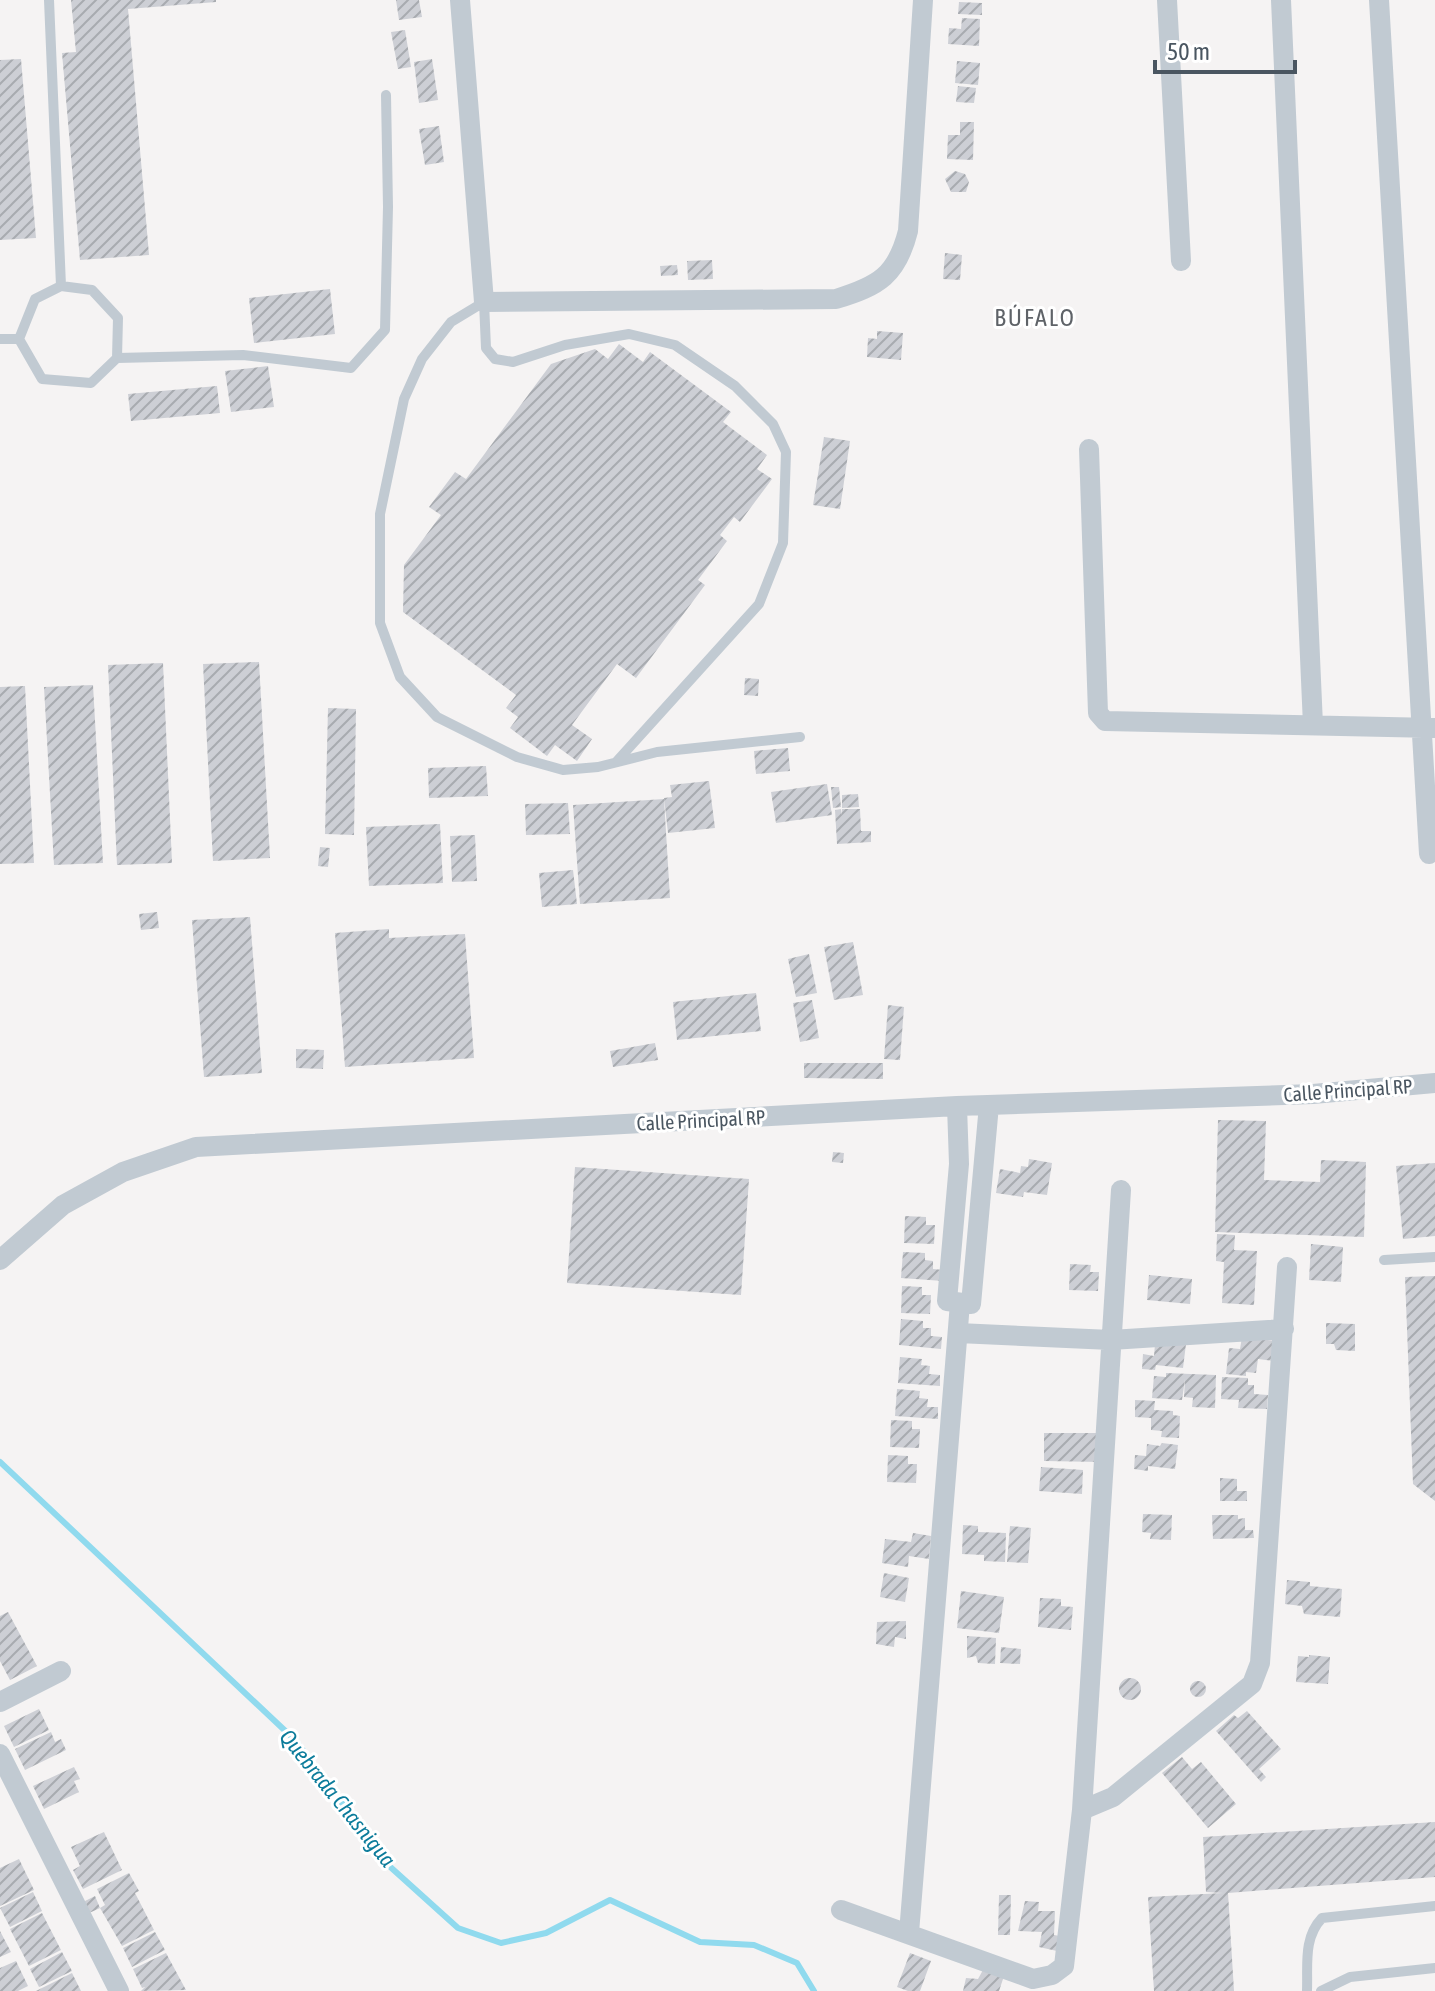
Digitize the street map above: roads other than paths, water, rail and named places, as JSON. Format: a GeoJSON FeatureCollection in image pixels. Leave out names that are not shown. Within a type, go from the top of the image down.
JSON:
{"type":"FeatureCollection","features":[{"type":"Feature","properties":{"kind":"street"},"geometry":{"type":"LineString","coordinates":[[460,0],[484,302],[836,299],[862,291],[886,276],[901,256],[908,231],[923,0]]}},
{"type":"Feature","properties":{"kind":"street"},"geometry":{"type":"LineString","coordinates":[[1167,0],[1181,261]]}},
{"type":"Feature","properties":{"kind":"street"},"geometry":{"type":"LineString","coordinates":[[1281,0],[1313,725]]}},
{"type":"Feature","properties":{"kind":"street"},"geometry":{"type":"LineString","coordinates":[[1379,0],[1429,727],[1429,854]]}},
{"type":"Feature","properties":{"kind":"street"},"geometry":{"type":"LineString","coordinates":[[1089,449],[1100,718],[1105,721],[1429,727]]}},
{"type":"Feature","properties":{"kind":"street","name":"Calle Principal RP"},"geometry":{"type":"LineString","coordinates":[[0,1260],[63,1205],[123,1172],[196,1147],[957,1106],[1313,1094],[1435,1083]]}},
{"type":"Feature","properties":{"kind":"street"},"geometry":{"type":"LineString","coordinates":[[959,1303],[989,1105]]}},
{"type":"Feature","properties":{"kind":"street"},"geometry":{"type":"LineString","coordinates":[[909,1933],[958,1333],[957,1106]]}},
{"type":"Feature","properties":{"kind":"street"},"geometry":{"type":"LineString","coordinates":[[841,1910],[1033,1979],[1052,1975],[1064,1966],[1082,1810],[1121,1190]]}},
{"type":"Feature","properties":{"kind":"street"},"geometry":{"type":"LineString","coordinates":[[1082,1810],[1113,1797],[1252,1684],[1260,1663],[1287,1267]]}},
{"type":"Feature","properties":{"kind":"street"},"geometry":{"type":"LineString","coordinates":[[958,1333],[1111,1340],[1284,1329]]}},
{"type":"Feature","properties":{"kind":"street"},"geometry":{"type":"LineString","coordinates":[[0,1702],[61,1671]]}},
{"type":"Feature","properties":{"kind":"street"},"geometry":{"type":"LineString","coordinates":[[0,1754],[119,1991]]}},
{"type":"Feature","properties":{"kind":"lane"},"geometry":{"type":"LineString","coordinates":[[49,0],[61,286]]}},
{"type":"Feature","properties":{"kind":"lane"},"geometry":{"type":"LineString","coordinates":[[19,339],[42,379],[91,383],[117,358],[243,355],[351,368],[385,330],[388,207],[386,95]]}},
{"type":"Feature","properties":{"kind":"lane"},"geometry":{"type":"LineString","coordinates":[[19,339],[35,299],[61,286],[92,290],[118,318],[117,358]]}},
{"type":"Feature","properties":{"kind":"lane"},"geometry":{"type":"LineString","coordinates":[[617,761],[759,604],[783,543],[786,452],[773,424],[735,386],[675,345],[629,334],[565,345],[513,362],[495,359],[486,348],[484,302],[451,322],[422,359],[404,399],[380,514],[380,623],[400,677],[437,717],[517,757],[563,770],[598,767],[657,752],[800,737]]}},
{"type":"Feature","properties":{"kind":"lane"},"geometry":{"type":"LineString","coordinates":[[0,339],[19,339]]}},
{"type":"Feature","properties":{"kind":"lane"},"geometry":{"type":"LineString","coordinates":[[1384,1260],[1435,1257]]}},
{"type":"Feature","properties":{"kind":"lane"},"geometry":{"type":"LineString","coordinates":[[1307,1991],[1308,1940],[1313,1927],[1322,1918],[1435,1906]]}},
{"type":"Feature","properties":{"kind":"lane"},"geometry":{"type":"LineString","coordinates":[[1321,1991],[1350,1977],[1435,1968]]}},
{"type":"Feature","properties":{"kind":"waterway","name":"Quebrada Chasnigua"},"geometry":{"type":"LineString","coordinates":[[0,1462],[296,1741],[387,1864],[458,1928],[501,1943],[546,1933],[610,1900],[700,1942],[754,1945],[797,1963],[814,1991]]}},
{"type":"Feature","properties":{"kind":"district","name":"BÚFALO"},"geometry":{"type":"Point","coordinates":[1035,317]}}]}
